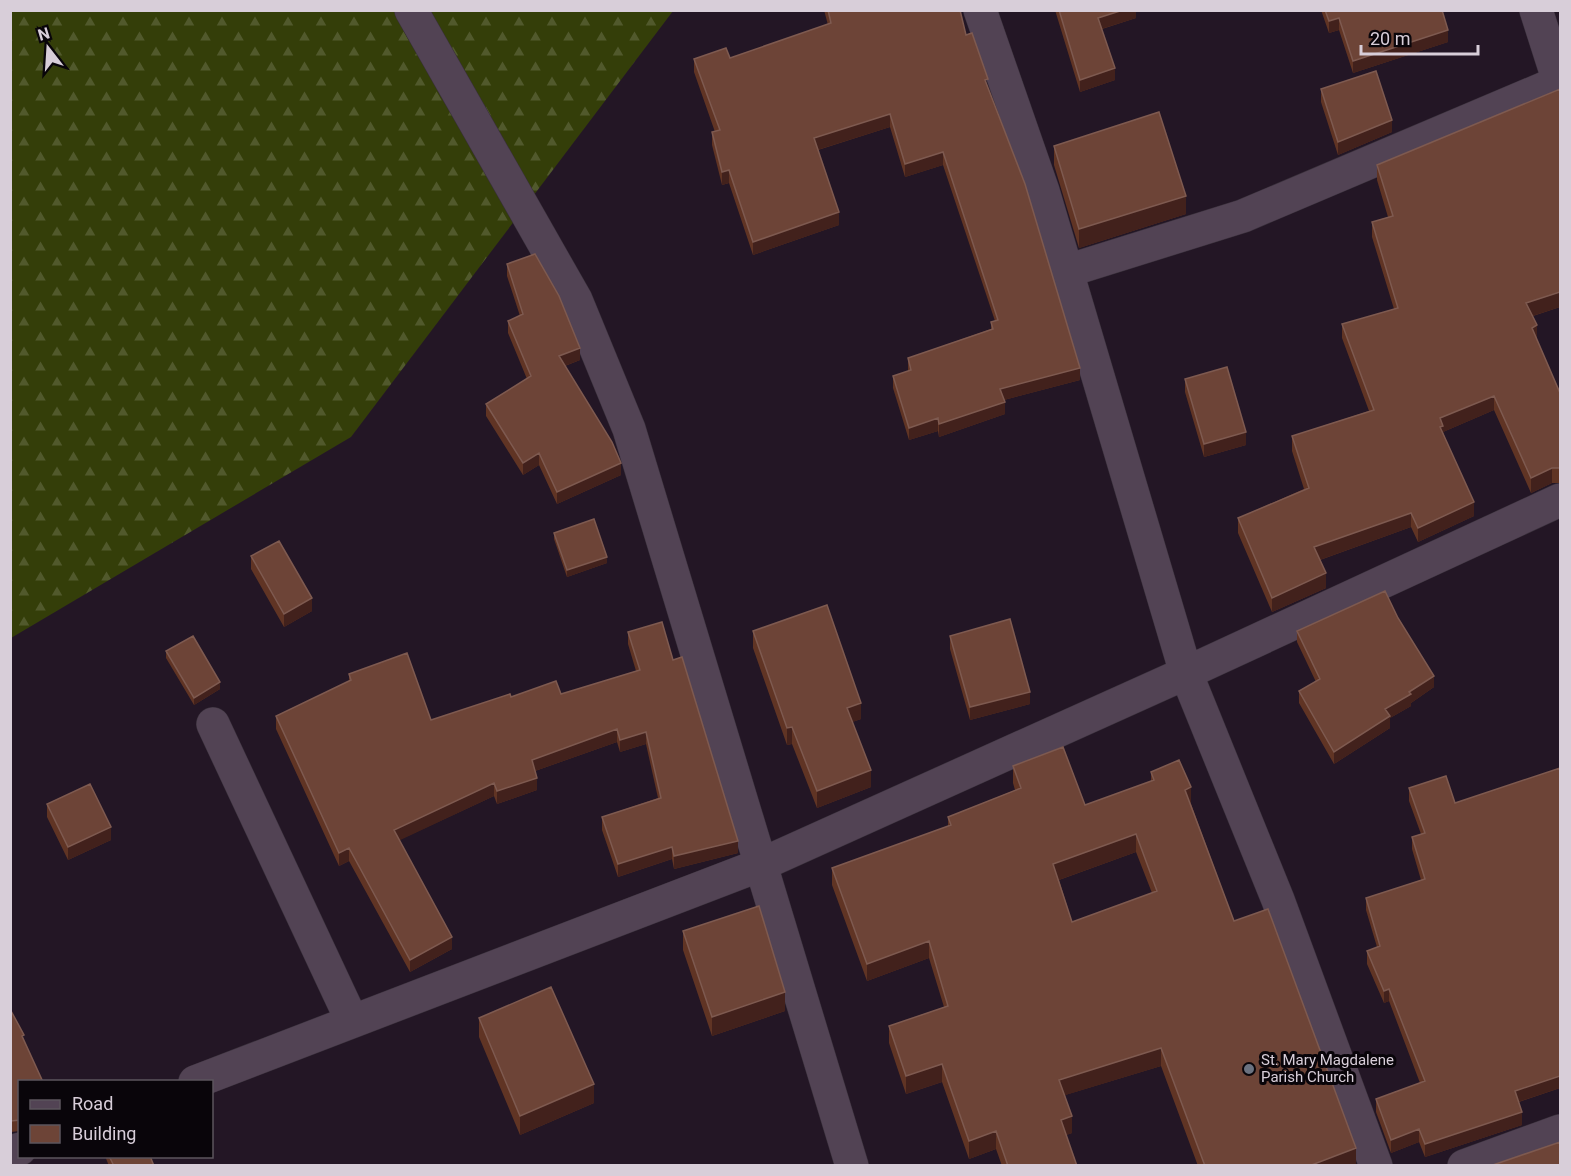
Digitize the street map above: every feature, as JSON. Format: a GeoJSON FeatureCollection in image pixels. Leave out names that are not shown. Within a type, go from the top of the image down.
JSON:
{"type":"FeatureCollection","features":[{"type":"Feature","properties":{"kind":"street"},"geometry":{"type":"LineString","coordinates":[[411,10],[576,300],[629,429],[759,865],[852,1166]]}},
{"type":"Feature","properties":{"kind":"street"},"geometry":{"type":"LineString","coordinates":[[980,10],[1043,191],[1186,673],[1278,900],[1376,1166]]}},
{"type":"Feature","properties":{"kind":"street"},"geometry":{"type":"LineString","coordinates":[[1067,271],[1243,216],[1560,83],[1536,10]]}},
{"type":"Feature","properties":{"kind":"street"},"geometry":{"type":"LineString","coordinates":[[200,1080],[759,865],[1186,673],[1560,500]]}},
{"type":"Feature","properties":{"kind":"street"},"geometry":{"type":"LineString","coordinates":[[213,724],[352,1021]]}},
{"type":"Feature","properties":{"kind":"street"},"geometry":{"type":"LineString","coordinates":[[1464,1166],[1560,1131]]}},
{"type":"Feature","properties":{"kind":"green space"},"geometry":{"type":"Polygon","coordinates":[[[10,11],[673,11],[351,437],[11,638],[10,11]]]}},
{"type":"Feature","properties":{"kind":"building"},"geometry":{"type":"Polygon","coordinates":[[[828,10],[960,10],[966,35],[972,33],[988,79],[985,80],[1025,184],[1080,368],[1000,389],[1005,402],[939,424],[938,418],[909,428],[893,376],[911,370],[908,358],[993,329],[991,322],[998,320],[943,152],[905,164],[890,114],[814,138],[839,212],[753,242],[729,170],[722,172],[712,132],[720,130],[694,59],[726,48],[730,58],[831,23],[828,10]]]}},
{"type":"Feature","properties":{"kind":"building"},"geometry":{"type":"Polygon","coordinates":[[[1059,10],[1123,10],[1098,18],[1115,68],[1080,80],[1059,10]]]}},
{"type":"Feature","properties":{"kind":"building"},"geometry":{"type":"Polygon","coordinates":[[[1325,10],[1442,10],[1448,30],[1353,61],[1339,18],[1329,21],[1325,10]]]}},
{"type":"Feature","properties":{"kind":"building"},"geometry":{"type":"Polygon","coordinates":[[[1376,71],[1392,120],[1338,142],[1321,89],[1376,71]]]}},
{"type":"Feature","properties":{"kind":"building"},"geometry":{"type":"Polygon","coordinates":[[[1560,89],[1560,292],[1526,303],[1537,325],[1532,328],[1560,393],[1560,468],[1552,468],[1531,478],[1494,396],[1440,418],[1443,426],[1440,427],[1474,502],[1418,528],[1411,513],[1314,547],[1326,573],[1272,598],[1238,518],[1309,488],[1292,436],[1374,410],[1342,324],[1398,308],[1372,222],[1393,216],[1377,165],[1560,89]]]}},
{"type":"Feature","properties":{"kind":"building"},"geometry":{"type":"Polygon","coordinates":[[[1159,112],[1186,196],[1079,229],[1054,146],[1159,112]]]}},
{"type":"Feature","properties":{"kind":"building"},"geometry":{"type":"Polygon","coordinates":[[[535,254],[559,296],[580,348],[559,356],[612,442],[621,463],[557,492],[539,453],[523,463],[486,404],[531,376],[508,321],[523,314],[507,264],[535,254]]]}},
{"type":"Feature","properties":{"kind":"building"},"geometry":{"type":"Polygon","coordinates":[[[1227,367],[1246,432],[1204,444],[1185,379],[1227,367]]]}},
{"type":"Feature","properties":{"kind":"building"},"geometry":{"type":"Polygon","coordinates":[[[594,519],[607,557],[567,570],[554,533],[594,519]]]}},
{"type":"Feature","properties":{"kind":"building"},"geometry":{"type":"Polygon","coordinates":[[[279,541],[312,598],[284,614],[251,556],[279,541]]]}},
{"type":"Feature","properties":{"kind":"building"},"geometry":{"type":"Polygon","coordinates":[[[1385,591],[1398,618],[1434,676],[1409,692],[1411,694],[1385,709],[1390,716],[1334,752],[1299,691],[1320,679],[1297,631],[1385,591]]]}},
{"type":"Feature","properties":{"kind":"building"},"geometry":{"type":"Polygon","coordinates":[[[827,605],[861,703],[847,708],[871,770],[817,791],[792,727],[787,728],[753,631],[827,605]]]}},
{"type":"Feature","properties":{"kind":"building"},"geometry":{"type":"Polygon","coordinates":[[[1010,619],[1030,692],[970,707],[950,636],[1010,619]]]}},
{"type":"Feature","properties":{"kind":"building"},"geometry":{"type":"Polygon","coordinates":[[[662,622],[673,660],[682,657],[738,841],[674,856],[672,847],[618,864],[602,817],[661,798],[646,732],[620,740],[617,729],[532,760],[537,778],[497,791],[494,783],[394,830],[452,937],[410,960],[349,848],[339,853],[276,716],[351,680],[349,674],[407,653],[431,720],[510,694],[511,697],[556,681],[561,694],[640,670],[628,632],[662,622]]]}},
{"type":"Feature","properties":{"kind":"building"},"geometry":{"type":"Polygon","coordinates":[[[193,636],[220,682],[194,698],[166,651],[193,636]]]}},
{"type":"Feature","properties":{"kind":"building"},"geometry":{"type":"Polygon","coordinates":[[[1063,747],[1085,805],[1154,780],[1151,772],[1179,760],[1191,787],[1185,790],[1234,921],[1268,909],[1356,1148],[1309,1166],[1205,1166],[1161,1048],[1059,1080],[1072,1116],[1061,1120],[1077,1166],[1008,1166],[996,1131],[969,1141],[942,1064],[906,1076],[889,1026],[948,1006],[929,941],[867,964],[832,868],[951,825],[948,817],[1021,788],[1013,766],[1063,747]],[[1136,834],[1053,864],[1072,922],[1157,891],[1136,834]]]}},
{"type":"Feature","properties":{"kind":"building"},"geometry":{"type":"Polygon","coordinates":[[[1560,768],[1560,1076],[1515,1091],[1522,1112],[1425,1144],[1419,1129],[1391,1140],[1376,1099],[1425,1081],[1389,989],[1384,991],[1367,951],[1380,946],[1366,898],[1425,879],[1412,837],[1425,833],[1409,788],[1446,776],[1455,803],[1560,768]]]}},
{"type":"Feature","properties":{"kind":"building"},"geometry":{"type":"Polygon","coordinates":[[[90,784],[111,827],[68,847],[47,804],[90,784]]]}},
{"type":"Feature","properties":{"kind":"building"},"geometry":{"type":"Polygon","coordinates":[[[759,906],[785,992],[712,1017],[683,931],[759,906]]]}},
{"type":"Feature","properties":{"kind":"building"},"geometry":{"type":"Polygon","coordinates":[[[551,987],[594,1084],[520,1116],[479,1018],[551,987]]]}},
{"type":"Feature","properties":{"kind":"building"},"geometry":{"type":"Polygon","coordinates":[[[10,1009],[24,1035],[22,1036],[42,1080],[18,1080],[18,1120],[11,1121],[10,1009]]]}},
{"type":"Feature","properties":{"kind":"building"},"geometry":{"type":"Polygon","coordinates":[[[1560,1142],[1560,1166],[1490,1166],[1560,1142]]]}},
{"type":"Feature","properties":{"kind":"building"},"geometry":{"type":"Polygon","coordinates":[[[110,1158],[151,1158],[154,1166],[114,1166],[110,1158]]]}},
{"type":"Feature","properties":{"kind":"place","name":"St. Mary Magdalene Parish Church"},"geometry":{"type":"Point","coordinates":[1249,1069]}}]}
